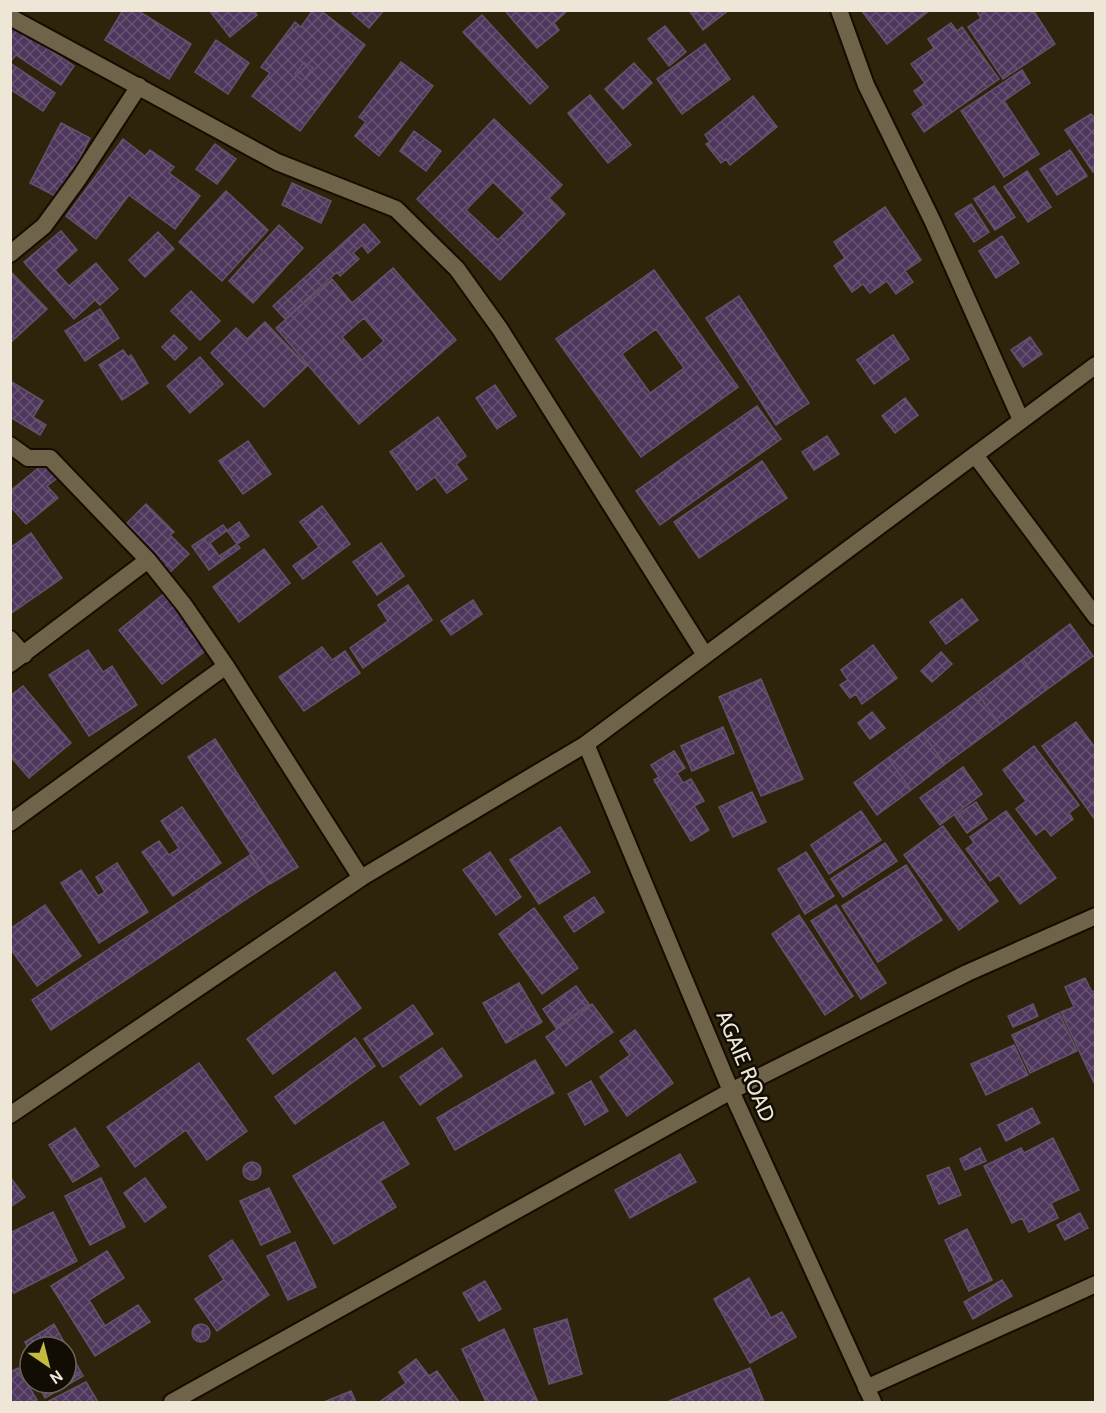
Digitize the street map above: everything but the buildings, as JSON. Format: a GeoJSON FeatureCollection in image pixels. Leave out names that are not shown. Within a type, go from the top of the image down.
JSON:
{"type":"FeatureCollection","features":[{"type":"Feature","properties":{"kind":"street"},"geometry":{"type":"LineString","coordinates":[[839,10],[866,85],[933,222],[1021,420]]}},
{"type":"Feature","properties":{"kind":"street"},"geometry":{"type":"LineString","coordinates":[[10,17],[277,162],[396,208],[457,269],[506,339],[705,655]]}},
{"type":"Feature","properties":{"kind":"street"},"geometry":{"type":"LineString","coordinates":[[10,254],[44,226],[79,178],[139,86]]}},
{"type":"Feature","properties":{"kind":"street"},"geometry":{"type":"LineString","coordinates":[[10,1115],[361,878],[586,744],[1095,365]]}},
{"type":"Feature","properties":{"kind":"street"},"geometry":{"type":"LineString","coordinates":[[10,445],[28,458],[50,458],[148,560],[184,605],[226,666],[361,878]]}},
{"type":"Feature","properties":{"kind":"street"},"geometry":{"type":"LineString","coordinates":[[975,455],[1095,617]]}},
{"type":"Feature","properties":{"kind":"street"},"geometry":{"type":"LineString","coordinates":[[10,639],[17,659],[148,560]]}},
{"type":"Feature","properties":{"kind":"street"},"geometry":{"type":"LineString","coordinates":[[10,822],[226,666]]}},
{"type":"Feature","properties":{"kind":"street","name":"AGAIE ROAD"},"geometry":{"type":"LineString","coordinates":[[586,744],[731,1091],[870,1395]]}},
{"type":"Feature","properties":{"kind":"street"},"geometry":{"type":"LineString","coordinates":[[172,1402],[731,1091],[967,973],[1095,916]]}},
{"type":"Feature","properties":{"kind":"street"},"geometry":{"type":"LineString","coordinates":[[870,1395],[1095,1284]]}}]}
